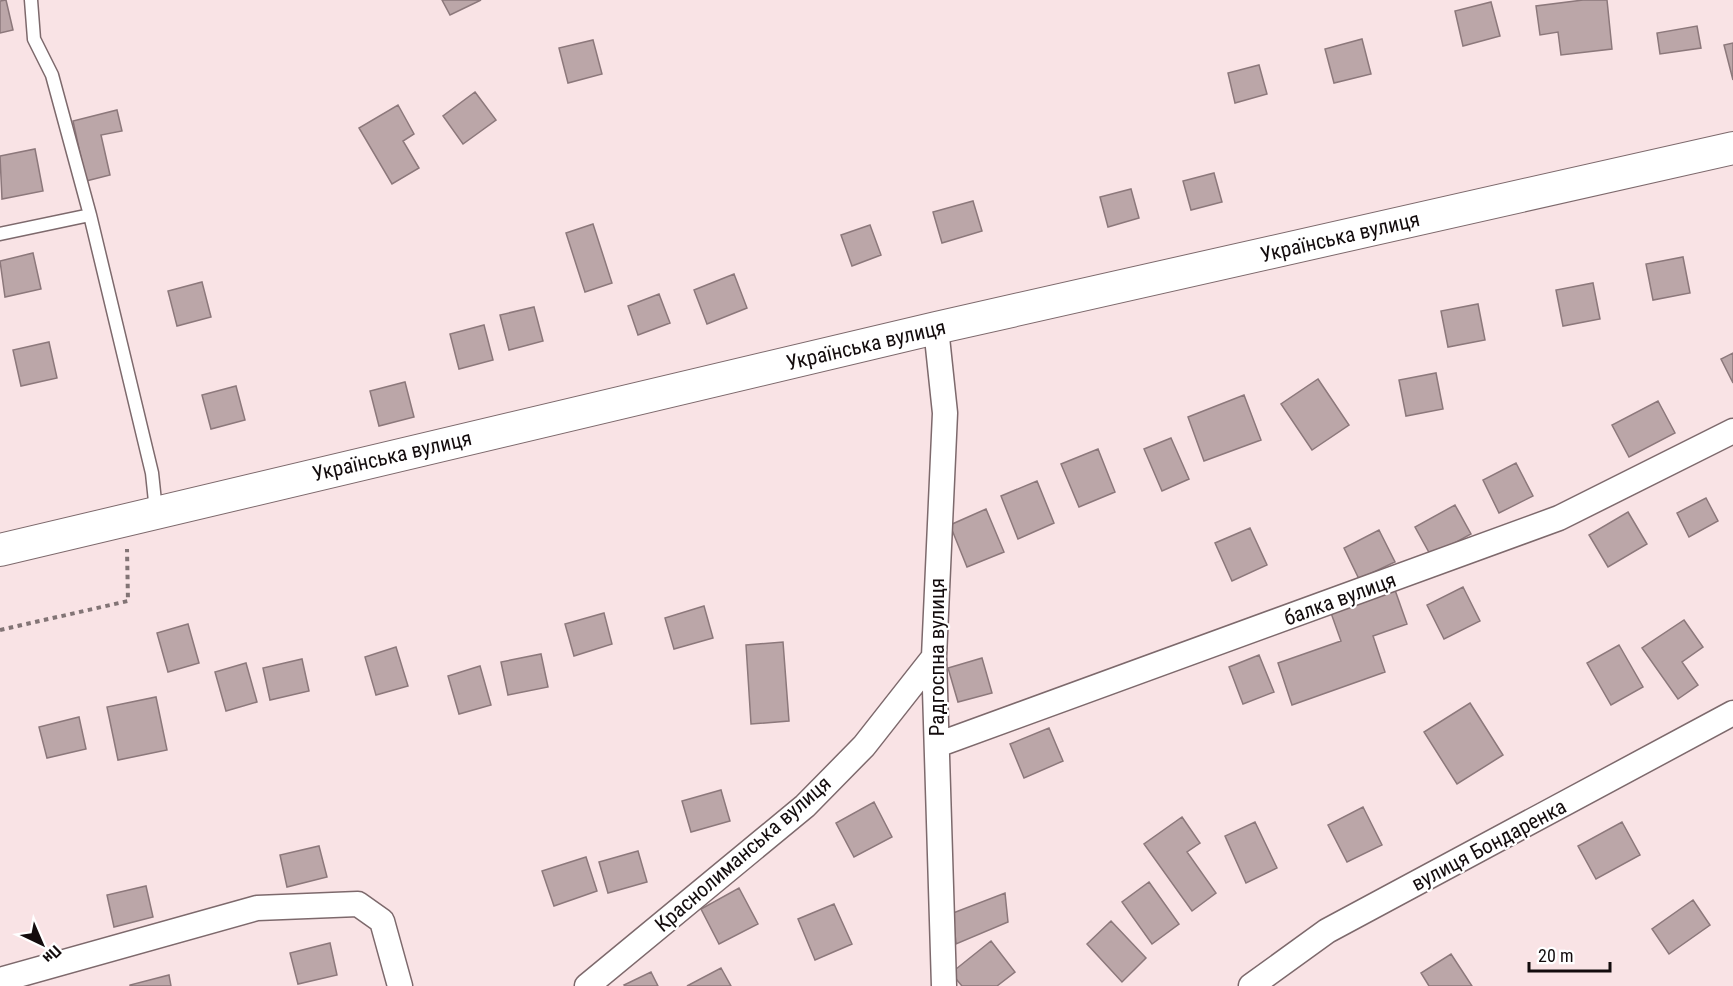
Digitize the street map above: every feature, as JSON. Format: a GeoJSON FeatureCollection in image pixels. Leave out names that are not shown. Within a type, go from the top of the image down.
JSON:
{"type":"FeatureCollection","features":[{"type":"Feature","properties":{"kind":"street","name":"Українська вулиця"},"geometry":{"type":"LineString","coordinates":[[0,550],[936,328],[1733,148]]}},
{"type":"Feature","properties":{"kind":"street","name":"Радгоспна вулиця"},"geometry":{"type":"LineString","coordinates":[[936,328],[945,413],[934,657],[944,986]]}},
{"type":"Feature","properties":{"kind":"street","name":"балка вулиця"},"geometry":{"type":"LineString","coordinates":[[937,745],[1559,518],[1733,431]]}},
{"type":"Feature","properties":{"kind":"street","name":"Краснолиманська вулиця"},"geometry":{"type":"LineString","coordinates":[[587,986],[805,806],[864,746],[934,657]]}},
{"type":"Feature","properties":{"kind":"street","name":"вулиця Бондаренка"},"geometry":{"type":"LineString","coordinates":[[1251,986],[1327,931],[1733,713]]}},
{"type":"Feature","properties":{"kind":"street"},"geometry":{"type":"LineString","coordinates":[[0,980],[257,908],[358,904],[382,921],[400,986]]}},
{"type":"Feature","properties":{"kind":"lane"},"geometry":{"type":"LineString","coordinates":[[31,0],[34,39],[51,75],[90,215],[152,473],[142,515]]}},
{"type":"Feature","properties":{"kind":"lane"},"geometry":{"type":"LineString","coordinates":[[0,234],[90,215]]}},
{"type":"Feature","properties":{"kind":"path"},"geometry":{"type":"LineString","coordinates":[[0,630],[128,601],[142,515]]}},
{"type":"Feature","properties":{"kind":"building"},"geometry":{"type":"Polygon","coordinates":[[[6,0],[13,30],[0,33],[0,1],[6,0]]]}},
{"type":"Feature","properties":{"kind":"building"},"geometry":{"type":"Polygon","coordinates":[[[442,0],[481,0],[450,15],[442,0]]]}},
{"type":"Feature","properties":{"kind":"building"},"geometry":{"type":"Polygon","coordinates":[[[1583,0],[1607,0],[1612,49],[1561,55],[1558,32],[1540,35],[1536,6],[1583,0]]]}},
{"type":"Feature","properties":{"kind":"building"},"geometry":{"type":"Polygon","coordinates":[[[1491,2],[1500,36],[1463,46],[1455,11],[1491,2]]]}},
{"type":"Feature","properties":{"kind":"building"},"geometry":{"type":"Polygon","coordinates":[[[1697,26],[1701,48],[1660,54],[1657,33],[1697,26]]]}},
{"type":"Feature","properties":{"kind":"building"},"geometry":{"type":"Polygon","coordinates":[[[1362,39],[1371,74],[1334,83],[1325,49],[1362,39]]]}},
{"type":"Feature","properties":{"kind":"building"},"geometry":{"type":"Polygon","coordinates":[[[593,40],[602,74],[568,83],[559,48],[593,40]]]}},
{"type":"Feature","properties":{"kind":"building"},"geometry":{"type":"Polygon","coordinates":[[[1733,43],[1733,80],[1724,45],[1733,43]]]}},
{"type":"Feature","properties":{"kind":"building"},"geometry":{"type":"Polygon","coordinates":[[[1259,65],[1267,94],[1235,103],[1228,73],[1259,65]]]}},
{"type":"Feature","properties":{"kind":"building"},"geometry":{"type":"Polygon","coordinates":[[[475,92],[496,120],[463,144],[443,116],[475,92]]]}},
{"type":"Feature","properties":{"kind":"building"},"geometry":{"type":"Polygon","coordinates":[[[398,105],[414,134],[403,141],[419,168],[392,184],[359,128],[398,105]]]}},
{"type":"Feature","properties":{"kind":"building"},"geometry":{"type":"Polygon","coordinates":[[[117,110],[122,131],[101,135],[110,175],[86,181],[73,121],[117,110]]]}},
{"type":"Feature","properties":{"kind":"building"},"geometry":{"type":"Polygon","coordinates":[[[35,149],[43,191],[2,199],[0,156],[35,149]]]}},
{"type":"Feature","properties":{"kind":"building"},"geometry":{"type":"Polygon","coordinates":[[[1214,173],[1222,202],[1191,210],[1183,181],[1214,173]]]}},
{"type":"Feature","properties":{"kind":"building"},"geometry":{"type":"Polygon","coordinates":[[[1131,189],[1139,218],[1108,227],[1100,197],[1131,189]]]}},
{"type":"Feature","properties":{"kind":"building"},"geometry":{"type":"Polygon","coordinates":[[[973,201],[982,231],[942,243],[933,212],[973,201]]]}},
{"type":"Feature","properties":{"kind":"building"},"geometry":{"type":"Polygon","coordinates":[[[593,224],[612,283],[585,292],[566,233],[593,224]]]}},
{"type":"Feature","properties":{"kind":"building"},"geometry":{"type":"Polygon","coordinates":[[[870,225],[881,255],[852,266],[841,235],[870,225]]]}},
{"type":"Feature","properties":{"kind":"building"},"geometry":{"type":"Polygon","coordinates":[[[33,253],[41,289],[5,297],[0,261],[33,253]]]}},
{"type":"Feature","properties":{"kind":"building"},"geometry":{"type":"Polygon","coordinates":[[[1683,257],[1690,293],[1653,300],[1646,264],[1683,257]]]}},
{"type":"Feature","properties":{"kind":"building"},"geometry":{"type":"Polygon","coordinates":[[[734,274],[747,308],[707,324],[694,290],[734,274]]]}},
{"type":"Feature","properties":{"kind":"building"},"geometry":{"type":"Polygon","coordinates":[[[202,282],[211,317],[177,326],[168,291],[202,282]]]}},
{"type":"Feature","properties":{"kind":"building"},"geometry":{"type":"Polygon","coordinates":[[[1593,283],[1600,319],[1563,326],[1556,290],[1593,283]]]}},
{"type":"Feature","properties":{"kind":"building"},"geometry":{"type":"Polygon","coordinates":[[[659,294],[670,323],[638,335],[628,306],[659,294]]]}},
{"type":"Feature","properties":{"kind":"building"},"geometry":{"type":"Polygon","coordinates":[[[1478,304],[1485,340],[1448,347],[1441,311],[1478,304]]]}},
{"type":"Feature","properties":{"kind":"building"},"geometry":{"type":"Polygon","coordinates":[[[534,307],[543,341],[509,350],[500,315],[534,307]]]}},
{"type":"Feature","properties":{"kind":"building"},"geometry":{"type":"Polygon","coordinates":[[[484,325],[493,360],[459,369],[450,334],[484,325]]]}},
{"type":"Feature","properties":{"kind":"building"},"geometry":{"type":"Polygon","coordinates":[[[49,342],[57,378],[21,386],[13,350],[49,342]]]}},
{"type":"Feature","properties":{"kind":"building"},"geometry":{"type":"Polygon","coordinates":[[[1733,353],[1733,383],[1721,359],[1733,353]]]}},
{"type":"Feature","properties":{"kind":"building"},"geometry":{"type":"Polygon","coordinates":[[[1436,373],[1443,409],[1406,416],[1399,380],[1436,373]]]}},
{"type":"Feature","properties":{"kind":"building"},"geometry":{"type":"Polygon","coordinates":[[[1318,379],[1349,425],[1312,450],[1281,404],[1318,379]]]}},
{"type":"Feature","properties":{"kind":"building"},"geometry":{"type":"Polygon","coordinates":[[[405,382],[414,417],[379,426],[370,391],[405,382]]]}},
{"type":"Feature","properties":{"kind":"building"},"geometry":{"type":"Polygon","coordinates":[[[236,386],[245,420],[211,429],[202,395],[236,386]]]}},
{"type":"Feature","properties":{"kind":"building"},"geometry":{"type":"Polygon","coordinates":[[[1244,395],[1261,440],[1204,461],[1188,417],[1244,395]]]}},
{"type":"Feature","properties":{"kind":"building"},"geometry":{"type":"Polygon","coordinates":[[[1658,401],[1675,433],[1629,457],[1612,425],[1658,401]]]}},
{"type":"Feature","properties":{"kind":"building"},"geometry":{"type":"Polygon","coordinates":[[[1171,438],[1189,479],[1162,491],[1144,449],[1171,438]]]}},
{"type":"Feature","properties":{"kind":"building"},"geometry":{"type":"Polygon","coordinates":[[[1098,449],[1115,492],[1079,507],[1061,464],[1098,449]]]}},
{"type":"Feature","properties":{"kind":"building"},"geometry":{"type":"Polygon","coordinates":[[[1516,463],[1533,496],[1499,513],[1483,480],[1516,463]]]}},
{"type":"Feature","properties":{"kind":"building"},"geometry":{"type":"Polygon","coordinates":[[[1037,481],[1054,523],[1018,539],[1001,496],[1037,481]]]}},
{"type":"Feature","properties":{"kind":"building"},"geometry":{"type":"Polygon","coordinates":[[[1706,498],[1718,521],[1689,537],[1677,513],[1706,498]]]}},
{"type":"Feature","properties":{"kind":"building"},"geometry":{"type":"Polygon","coordinates":[[[1455,505],[1471,534],[1431,556],[1415,527],[1455,505]]]}},
{"type":"Feature","properties":{"kind":"building"},"geometry":{"type":"Polygon","coordinates":[[[986,509],[1004,552],[967,567],[950,525],[986,509]]]}},
{"type":"Feature","properties":{"kind":"building"},"geometry":{"type":"Polygon","coordinates":[[[1628,512],[1647,544],[1608,567],[1589,535],[1628,512]]]}},
{"type":"Feature","properties":{"kind":"building"},"geometry":{"type":"Polygon","coordinates":[[[1250,528],[1267,565],[1232,581],[1215,543],[1250,528]]]}},
{"type":"Feature","properties":{"kind":"building"},"geometry":{"type":"Polygon","coordinates":[[[1379,530],[1395,562],[1359,579],[1344,548],[1379,530]]]}},
{"type":"Feature","properties":{"kind":"building"},"geometry":{"type":"Polygon","coordinates":[[[1463,587],[1480,621],[1444,639],[1427,605],[1463,587]]]}},
{"type":"Feature","properties":{"kind":"building"},"geometry":{"type":"Polygon","coordinates":[[[1395,590],[1407,624],[1373,636],[1385,672],[1292,705],[1278,663],[1341,641],[1331,613],[1395,590]]]}},
{"type":"Feature","properties":{"kind":"building"},"geometry":{"type":"Polygon","coordinates":[[[704,606],[713,638],[674,649],[665,618],[704,606]]]}},
{"type":"Feature","properties":{"kind":"building"},"geometry":{"type":"Polygon","coordinates":[[[604,613],[612,644],[574,656],[565,624],[604,613]]]}},
{"type":"Feature","properties":{"kind":"building"},"geometry":{"type":"Polygon","coordinates":[[[1684,620],[1703,647],[1682,662],[1698,685],[1678,699],[1642,648],[1684,620]]]}},
{"type":"Feature","properties":{"kind":"building"},"geometry":{"type":"Polygon","coordinates":[[[188,624],[199,663],[168,672],[157,633],[188,624]]]}},
{"type":"Feature","properties":{"kind":"building"},"geometry":{"type":"Polygon","coordinates":[[[783,642],[789,721],[751,724],[746,645],[783,642]]]}},
{"type":"Feature","properties":{"kind":"building"},"geometry":{"type":"Polygon","coordinates":[[[1619,645],[1643,687],[1611,705],[1587,663],[1619,645]]]}},
{"type":"Feature","properties":{"kind":"building"},"geometry":{"type":"Polygon","coordinates":[[[396,647],[408,686],[376,695],[365,657],[396,647]]]}},
{"type":"Feature","properties":{"kind":"building"},"geometry":{"type":"Polygon","coordinates":[[[541,654],[548,687],[508,695],[501,662],[541,654]]]}},
{"type":"Feature","properties":{"kind":"building"},"geometry":{"type":"Polygon","coordinates":[[[1259,655],[1274,692],[1243,704],[1229,667],[1259,655]]]}},
{"type":"Feature","properties":{"kind":"building"},"geometry":{"type":"Polygon","coordinates":[[[982,658],[992,693],[958,702],[948,668],[982,658]]]}},
{"type":"Feature","properties":{"kind":"building"},"geometry":{"type":"Polygon","coordinates":[[[302,659],[309,691],[270,700],[263,668],[302,659]]]}},
{"type":"Feature","properties":{"kind":"building"},"geometry":{"type":"Polygon","coordinates":[[[246,663],[257,702],[226,711],[215,672],[246,663]]]}},
{"type":"Feature","properties":{"kind":"building"},"geometry":{"type":"Polygon","coordinates":[[[480,666],[491,705],[459,714],[448,676],[480,666]]]}},
{"type":"Feature","properties":{"kind":"building"},"geometry":{"type":"Polygon","coordinates":[[[156,697],[167,750],[118,760],[107,707],[156,697]]]}},
{"type":"Feature","properties":{"kind":"building"},"geometry":{"type":"Polygon","coordinates":[[[1470,703],[1503,755],[1457,784],[1424,732],[1470,703]]]}},
{"type":"Feature","properties":{"kind":"building"},"geometry":{"type":"Polygon","coordinates":[[[79,717],[86,749],[47,758],[39,727],[79,717]]]}},
{"type":"Feature","properties":{"kind":"building"},"geometry":{"type":"Polygon","coordinates":[[[1049,728],[1063,761],[1024,778],[1010,744],[1049,728]]]}},
{"type":"Feature","properties":{"kind":"building"},"geometry":{"type":"Polygon","coordinates":[[[721,790],[730,821],[691,832],[682,801],[721,790]]]}},
{"type":"Feature","properties":{"kind":"building"},"geometry":{"type":"Polygon","coordinates":[[[874,802],[892,837],[854,857],[836,823],[874,802]]]}},
{"type":"Feature","properties":{"kind":"building"},"geometry":{"type":"Polygon","coordinates":[[[1363,807],[1382,845],[1347,862],[1328,825],[1363,807]]]}},
{"type":"Feature","properties":{"kind":"building"},"geometry":{"type":"Polygon","coordinates":[[[1182,817],[1200,843],[1187,852],[1216,893],[1192,911],[1144,844],[1182,817]]]}},
{"type":"Feature","properties":{"kind":"building"},"geometry":{"type":"Polygon","coordinates":[[[1255,822],[1277,868],[1246,883],[1225,836],[1255,822]]]}},
{"type":"Feature","properties":{"kind":"building"},"geometry":{"type":"Polygon","coordinates":[[[1622,822],[1640,855],[1596,879],[1578,846],[1622,822]]]}},
{"type":"Feature","properties":{"kind":"building"},"geometry":{"type":"Polygon","coordinates":[[[319,846],[327,877],[287,887],[280,855],[319,846]]]}},
{"type":"Feature","properties":{"kind":"building"},"geometry":{"type":"Polygon","coordinates":[[[638,851],[647,882],[608,893],[599,862],[638,851]]]}},
{"type":"Feature","properties":{"kind":"building"},"geometry":{"type":"Polygon","coordinates":[[[586,857],[597,891],[554,906],[542,871],[586,857]]]}},
{"type":"Feature","properties":{"kind":"building"},"geometry":{"type":"Polygon","coordinates":[[[1149,882],[1179,924],[1152,944],[1122,902],[1149,882]]]}},
{"type":"Feature","properties":{"kind":"building"},"geometry":{"type":"Polygon","coordinates":[[[146,886],[153,917],[114,927],[107,895],[146,886]]]}},
{"type":"Feature","properties":{"kind":"building"},"geometry":{"type":"Polygon","coordinates":[[[739,888],[758,924],[719,944],[701,909],[739,888]]]}},
{"type":"Feature","properties":{"kind":"building"},"geometry":{"type":"Polygon","coordinates":[[[1005,893],[1008,922],[956,944],[953,913],[1005,893]]]}},
{"type":"Feature","properties":{"kind":"building"},"geometry":{"type":"Polygon","coordinates":[[[1693,900],[1710,925],[1669,954],[1652,929],[1693,900]]]}},
{"type":"Feature","properties":{"kind":"building"},"geometry":{"type":"Polygon","coordinates":[[[834,904],[852,944],[815,960],[798,919],[834,904]]]}},
{"type":"Feature","properties":{"kind":"building"},"geometry":{"type":"Polygon","coordinates":[[[1111,921],[1146,958],[1122,982],[1087,944],[1111,921]]]}},
{"type":"Feature","properties":{"kind":"building"},"geometry":{"type":"Polygon","coordinates":[[[991,941],[1015,972],[997,986],[962,986],[951,973],[991,941]]]}},
{"type":"Feature","properties":{"kind":"building"},"geometry":{"type":"Polygon","coordinates":[[[330,943],[337,975],[298,984],[290,953],[330,943]]]}},
{"type":"Feature","properties":{"kind":"building"},"geometry":{"type":"Polygon","coordinates":[[[1451,954],[1472,986],[1429,986],[1421,973],[1451,954]]]}},
{"type":"Feature","properties":{"kind":"building"},"geometry":{"type":"Polygon","coordinates":[[[721,968],[731,986],[687,986],[721,968]]]}},
{"type":"Feature","properties":{"kind":"building"},"geometry":{"type":"Polygon","coordinates":[[[651,972],[658,986],[624,985],[651,972]]]}},
{"type":"Feature","properties":{"kind":"building"},"geometry":{"type":"Polygon","coordinates":[[[169,975],[171,986],[130,986],[130,985],[169,975]]]}}]}
